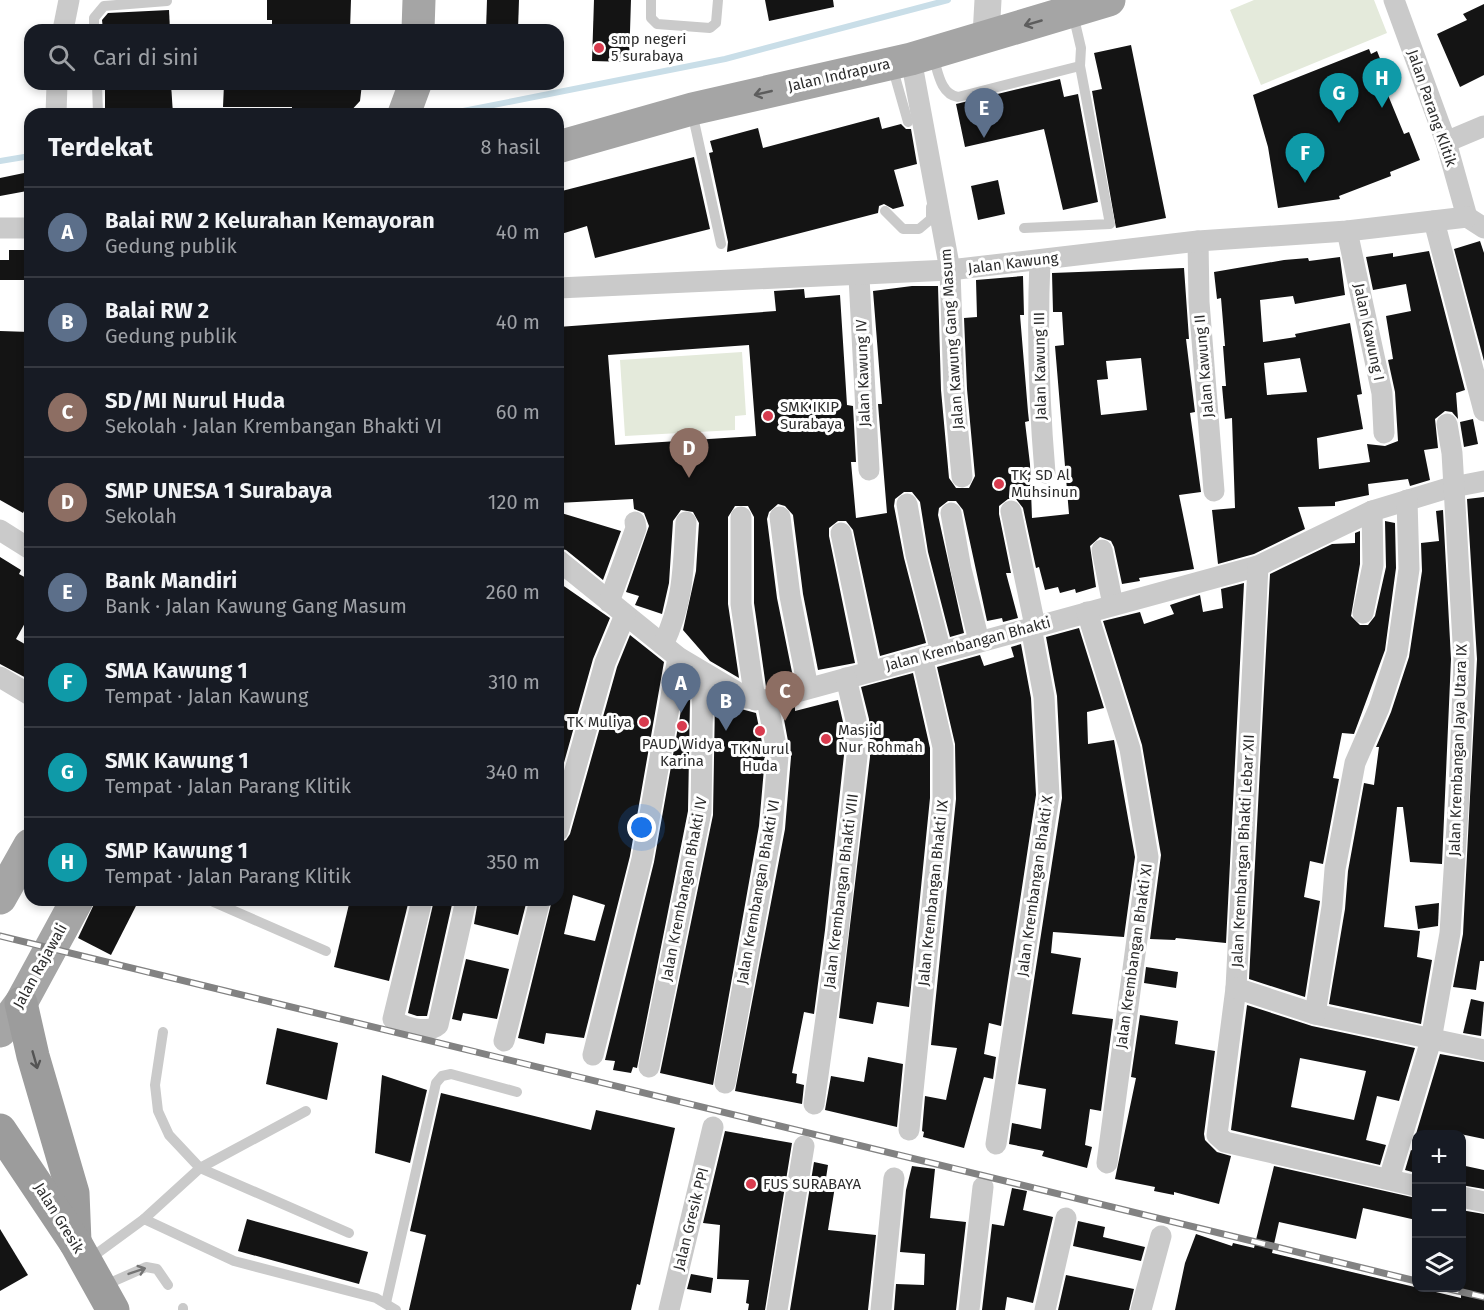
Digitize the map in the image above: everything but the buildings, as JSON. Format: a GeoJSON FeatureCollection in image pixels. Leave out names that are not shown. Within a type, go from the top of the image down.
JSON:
{"type":"FeatureCollection","features":[{"type":"Feature","properties":{"kind":"highway"},"geometry":{"type":"LineString","coordinates":[[21,1003],[33,1056],[94,1275]]}},
{"type":"Feature","properties":{"kind":"highway","name":"Jalan Gresik"},"geometry":{"type":"LineString","coordinates":[[0,1130],[94,1275]]}},
{"type":"Feature","properties":{"kind":"main road"},"geometry":{"type":"LineString","coordinates":[[418,24],[419,0]]}},
{"type":"Feature","properties":{"kind":"main road","name":"Jalan Indrapura"},"geometry":{"type":"LineString","coordinates":[[564,146],[692,109],[911,58],[1109,0]]}},
{"type":"Feature","properties":{"kind":"main road"},"geometry":{"type":"LineString","coordinates":[[406,108],[413,90]]}},
{"type":"Feature","properties":{"kind":"main road"},"geometry":{"type":"LineString","coordinates":[[416,90],[417,108]]}},
{"type":"Feature","properties":{"kind":"main road","name":"Jalan Rajawali"},"geometry":{"type":"LineString","coordinates":[[0,1031],[21,1003],[74,906]]}},
{"type":"Feature","properties":{"kind":"street"},"geometry":{"type":"LineString","coordinates":[[64,24],[69,0]]}},
{"type":"Feature","properties":{"kind":"street"},"geometry":{"type":"LineString","coordinates":[[986,36],[988,0]]}},
{"type":"Feature","properties":{"kind":"street","name":"Jalan Parang Klitik"},"geometry":{"type":"LineString","coordinates":[[1394,0],[1476,223]]}},
{"type":"Feature","properties":{"kind":"street","name":"Jalan Kawung Gang Masum"},"geometry":{"type":"LineString","coordinates":[[911,58],[950,270],[954,390],[962,477]]}},
{"type":"Feature","properties":{"kind":"street"},"geometry":{"type":"LineString","coordinates":[[56,108],[57,90]]}},
{"type":"Feature","properties":{"kind":"street"},"geometry":{"type":"LineString","coordinates":[[1446,142],[1484,126]]}},
{"type":"Feature","properties":{"kind":"street"},"geometry":{"type":"LineString","coordinates":[[1434,221],[1484,411]]}},
{"type":"Feature","properties":{"kind":"street","name":"Jalan Kawung"},"geometry":{"type":"LineString","coordinates":[[564,288],[859,276],[950,270],[1198,241],[1347,231],[1434,221],[1476,223]]}},
{"type":"Feature","properties":{"kind":"street"},"geometry":{"type":"LineString","coordinates":[[0,228],[24,228]]}},
{"type":"Feature","properties":{"kind":"street","name":"Jalan Kawung I"},"geometry":{"type":"LineString","coordinates":[[1347,231],[1382,393],[1384,433]]}},
{"type":"Feature","properties":{"kind":"street","name":"Jalan Kawung II"},"geometry":{"type":"LineString","coordinates":[[1198,241],[1199,302],[1214,491]]}},
{"type":"Feature","properties":{"kind":"street","name":"Jalan Kawung III"},"geometry":{"type":"LineString","coordinates":[[1040,260],[1037,327],[1045,473]]}},
{"type":"Feature","properties":{"kind":"street","name":"Jalan Kawung IV"},"geometry":{"type":"LineString","coordinates":[[859,276],[869,470]]}},
{"type":"Feature","properties":{"kind":"street","name":"Jalan Krembangan Jaya Utara IX"},"geometry":{"type":"LineString","coordinates":[[1389,1179],[1431,1040],[1450,933],[1464,659],[1451,447],[1447,424]]}},
{"type":"Feature","properties":{"kind":"street","name":"Jalan Krembangan Bhakti"},"geometry":{"type":"LineString","coordinates":[[761,700],[1258,566],[1372,512],[1453,487],[1484,481]]}},
{"type":"Feature","properties":{"kind":"street"},"geometry":{"type":"LineString","coordinates":[[1315,1014],[1335,869],[1353,775],[1397,653],[1410,556],[1407,500]]}},
{"type":"Feature","properties":{"kind":"street","name":"Jalan Krembangan Bhakti IX"},"geometry":{"type":"LineString","coordinates":[[907,504],[932,654],[943,747],[943,799],[909,1130]]}},
{"type":"Feature","properties":{"kind":"street","name":"Jalan Krembangan Bhakti X"},"geometry":{"type":"LineString","coordinates":[[996,1144],[1049,795],[1044,697],[1011,512]]}},
{"type":"Feature","properties":{"kind":"street"},"geometry":{"type":"LineString","coordinates":[[1363,613],[1373,565],[1372,512]]}},
{"type":"Feature","properties":{"kind":"street"},"geometry":{"type":"LineString","coordinates":[[951,513],[961,569],[979,641]]}},
{"type":"Feature","properties":{"kind":"street","name":"Jalan Krembangan Bhakti VI"},"geometry":{"type":"LineString","coordinates":[[725,1083],[772,828],[778,756],[761,700],[741,604],[741,517]]}},
{"type":"Feature","properties":{"kind":"street"},"geometry":{"type":"LineString","coordinates":[[780,517],[790,596],[808,688]]}},
{"type":"Feature","properties":{"kind":"street"},"geometry":{"type":"LineString","coordinates":[[609,602],[636,528],[635,522]]}},
{"type":"Feature","properties":{"kind":"street"},"geometry":{"type":"LineString","coordinates":[[593,1055],[642,859],[670,651],[681,595],[686,522]]}},
{"type":"Feature","properties":{"kind":"street"},"geometry":{"type":"LineString","coordinates":[[0,530],[24,545]]}},
{"type":"Feature","properties":{"kind":"street"},"geometry":{"type":"LineString","coordinates":[[841,533],[870,671]]}},
{"type":"Feature","properties":{"kind":"street"},"geometry":{"type":"LineString","coordinates":[[1102,550],[1113,605]]}},
{"type":"Feature","properties":{"kind":"street","name":"Jalan Krembangan Bhakti Lebar XII"},"geometry":{"type":"LineString","coordinates":[[1258,566],[1236,988],[1216,1135],[1225,1142],[1389,1179]]}},
{"type":"Feature","properties":{"kind":"street"},"geometry":{"type":"LineString","coordinates":[[564,570],[626,615],[670,651],[703,673],[761,700]]}},
{"type":"Feature","properties":{"kind":"street","name":"Jalan Krembangan Bhakti XI"},"geometry":{"type":"LineString","coordinates":[[1087,612],[1130,749],[1148,856],[1107,1163]]}},
{"type":"Feature","properties":{"kind":"street"},"geometry":{"type":"LineString","coordinates":[[564,810],[605,663],[626,615]]}},
{"type":"Feature","properties":{"kind":"street","name":"Jalan Krembangan Bhakti IV"},"geometry":{"type":"LineString","coordinates":[[649,1067],[701,812],[703,673]]}},
{"type":"Feature","properties":{"kind":"street"},"geometry":{"type":"LineString","coordinates":[[0,677],[24,691]]}},
{"type":"Feature","properties":{"kind":"street","name":"Jalan Krembangan Bhakti VIII"},"geometry":{"type":"LineString","coordinates":[[814,1104],[838,932],[857,756],[856,720],[846,678]]}},
{"type":"Feature","properties":{"kind":"street"},"geometry":{"type":"LineString","coordinates":[[421,906],[394,1014],[396,1022],[429,1030],[438,1025],[465,906]]}},
{"type":"Feature","properties":{"kind":"street"},"geometry":{"type":"LineString","coordinates":[[504,1041],[538,906]]}},
{"type":"Feature","properties":{"kind":"street"},"geometry":{"type":"LineString","coordinates":[[1236,988],[1315,1014],[1484,1050]]}},
{"type":"Feature","properties":{"kind":"street","name":"Jalan Gresik PPI"},"geometry":{"type":"LineString","coordinates":[[669,1310],[713,1127]]}},
{"type":"Feature","properties":{"kind":"street"},"geometry":{"type":"LineString","coordinates":[[777,1310],[804,1146]]}},
{"type":"Feature","properties":{"kind":"street"},"geometry":{"type":"LineString","coordinates":[[881,1310],[894,1178]]}},
{"type":"Feature","properties":{"kind":"street"},"geometry":{"type":"LineString","coordinates":[[1389,1179],[1412,1185]]}},
{"type":"Feature","properties":{"kind":"street"},"geometry":{"type":"LineString","coordinates":[[969,1310],[983,1187]]}},
{"type":"Feature","properties":{"kind":"street"},"geometry":{"type":"LineString","coordinates":[[1466,1198],[1484,1202]]}},
{"type":"Feature","properties":{"kind":"street"},"geometry":{"type":"LineString","coordinates":[[1045,1310],[1066,1218]]}},
{"type":"Feature","properties":{"kind":"street"},"geometry":{"type":"LineString","coordinates":[[1141,1310],[1161,1236]]}},
{"type":"Feature","properties":{"kind":"lane"},"geometry":{"type":"LineString","coordinates":[[651,0],[651,18],[657,24],[710,28],[716,23],[718,0]]}},
{"type":"Feature","properties":{"kind":"lane"},"geometry":{"type":"LineString","coordinates":[[94,24],[94,18],[104,6],[167,1]]}},
{"type":"Feature","properties":{"kind":"lane"},"geometry":{"type":"LineString","coordinates":[[1024,228],[1110,224],[1080,66],[1081,48],[1072,12]]}},
{"type":"Feature","properties":{"kind":"lane"},"geometry":{"type":"LineString","coordinates":[[911,58],[950,96],[958,97],[1080,66]]}},
{"type":"Feature","properties":{"kind":"lane"},"geometry":{"type":"LineString","coordinates":[[908,122],[911,58]]}},
{"type":"Feature","properties":{"kind":"lane"},"geometry":{"type":"LineString","coordinates":[[97,90],[98,108]]}},
{"type":"Feature","properties":{"kind":"lane"},"geometry":{"type":"LineString","coordinates":[[692,109],[721,244]]}},
{"type":"Feature","properties":{"kind":"lane"},"geometry":{"type":"LineString","coordinates":[[885,211],[903,229],[919,228],[931,219],[931,202],[919,164]]}},
{"type":"Feature","properties":{"kind":"lane"},"geometry":{"type":"LineString","coordinates":[[223,906],[326,951]]}},
{"type":"Feature","properties":{"kind":"lane"},"geometry":{"type":"LineString","coordinates":[[163,1032],[155,1085],[158,1111],[169,1135],[200,1168],[349,1233]]}},
{"type":"Feature","properties":{"kind":"lane"},"geometry":{"type":"LineString","coordinates":[[386,1303],[436,1083],[442,1076],[451,1074],[517,1092]]}},
{"type":"Feature","properties":{"kind":"lane"},"geometry":{"type":"LineString","coordinates":[[94,1275],[144,1219],[200,1168],[306,1111]]}},
{"type":"Feature","properties":{"kind":"lane"},"geometry":{"type":"LineString","coordinates":[[144,1219],[234,1261],[386,1303],[396,1310]]}},
{"type":"Feature","properties":{"kind":"lane"},"geometry":{"type":"LineString","coordinates":[[94,1275],[146,1267],[157,1269],[168,1285]]}},
{"type":"Feature","properties":{"kind":"green space"},"geometry":{"type":"Polygon","coordinates":[[[1254,0],[1374,0],[1387,33],[1261,85],[1230,10],[1254,0]]]}},
{"type":"Feature","properties":{"kind":"green space"},"geometry":{"type":"Polygon","coordinates":[[[742,352],[746,415],[735,416],[735,430],[625,436],[620,360],[742,352]]]}},
{"type":"Feature","properties":{"kind":"waterway"},"geometry":{"type":"LineString","coordinates":[[478,108],[725,59],[948,0]]}},
{"type":"Feature","properties":{"kind":"waterway"},"geometry":{"type":"LineString","coordinates":[[0,161],[24,157]]}},
{"type":"Feature","properties":{"kind":"railway"},"geometry":{"type":"LineString","coordinates":[[0,936],[1412,1280]]}},
{"type":"Feature","properties":{"kind":"railway"},"geometry":{"type":"LineString","coordinates":[[1462,1292],[1484,1297]]}},
{"type":"Feature","properties":{"kind":"place","name":"smp negeri 5 surabaya"},"geometry":{"type":"Point","coordinates":[599,48]}},
{"type":"Feature","properties":{"kind":"place","name":"SMP Kawung 1"},"geometry":{"type":"Point","coordinates":[1382,108]}},
{"type":"Feature","properties":{"kind":"place","name":"SMK Kawung 1"},"geometry":{"type":"Point","coordinates":[1339,123]}},
{"type":"Feature","properties":{"kind":"place","name":"Bank Mandiri"},"geometry":{"type":"Point","coordinates":[984,138]}},
{"type":"Feature","properties":{"kind":"place","name":"SMA Kawung 1"},"geometry":{"type":"Point","coordinates":[1305,183]}},
{"type":"Feature","properties":{"kind":"place","name":"SMK IKIP Surabaya"},"geometry":{"type":"Point","coordinates":[768,416]}},
{"type":"Feature","properties":{"kind":"place","name":"SMP UNESA 1 Surabaya"},"geometry":{"type":"Point","coordinates":[689,478]}},
{"type":"Feature","properties":{"kind":"place","name":"TK, SD Al Muhsinun"},"geometry":{"type":"Point","coordinates":[999,484]}},
{"type":"Feature","properties":{"kind":"place","name":"Balai RW 2 Kelurahan Kemayoran"},"geometry":{"type":"Point","coordinates":[681,713]}},
{"type":"Feature","properties":{"kind":"place","name":"SD/MI Nurul Huda"},"geometry":{"type":"Point","coordinates":[785,721]}},
{"type":"Feature","properties":{"kind":"place","name":"TK Muliya"},"geometry":{"type":"Point","coordinates":[644,722]}},
{"type":"Feature","properties":{"kind":"place","name":"PAUD Widya Karina"},"geometry":{"type":"Point","coordinates":[682,726]}},
{"type":"Feature","properties":{"kind":"place","name":"Balai RW 2"},"geometry":{"type":"Point","coordinates":[726,731]}},
{"type":"Feature","properties":{"kind":"place","name":"TK Nurul Huda"},"geometry":{"type":"Point","coordinates":[760,731]}},
{"type":"Feature","properties":{"kind":"place","name":"Masjid Nur Rohmah"},"geometry":{"type":"Point","coordinates":[826,739]}},
{"type":"Feature","properties":{"kind":"place","name":"FUS SURABAYA"},"geometry":{"type":"Point","coordinates":[751,1184]}}]}
